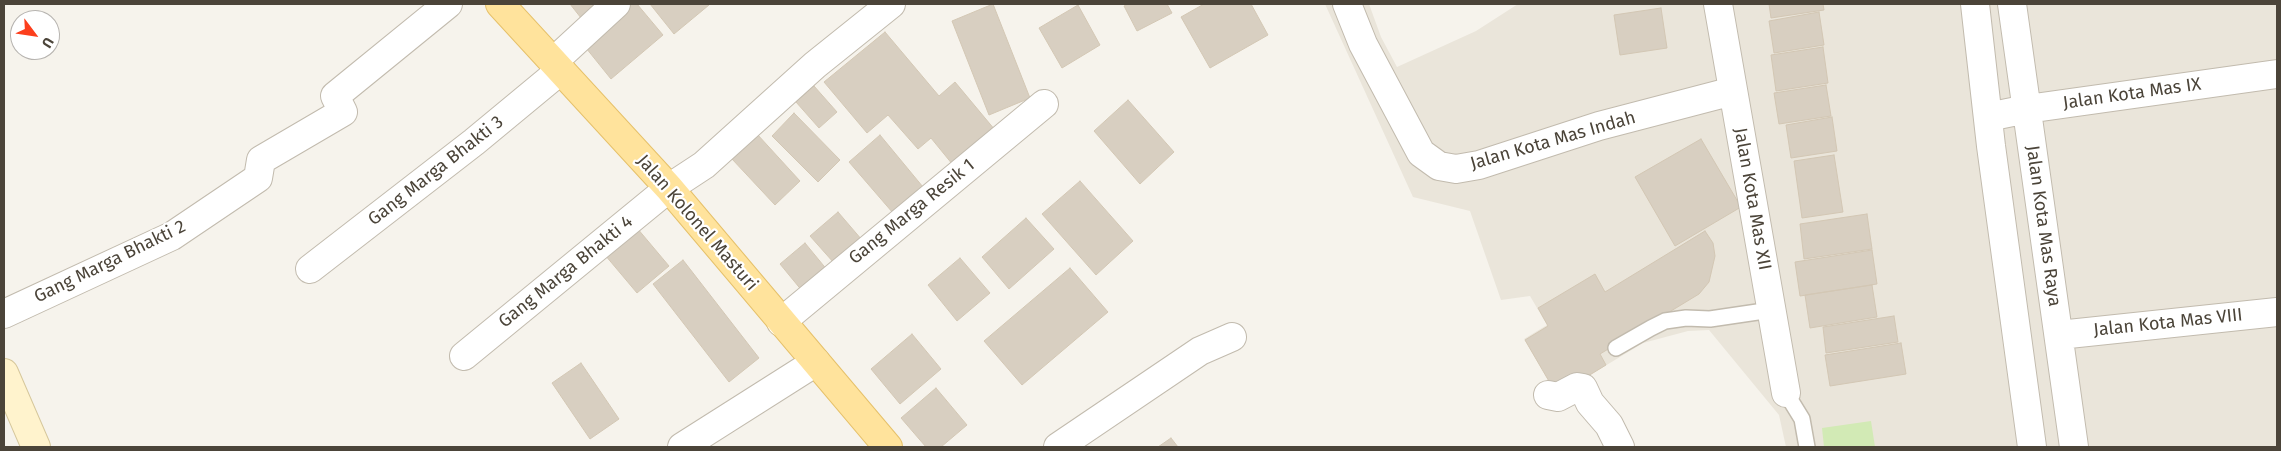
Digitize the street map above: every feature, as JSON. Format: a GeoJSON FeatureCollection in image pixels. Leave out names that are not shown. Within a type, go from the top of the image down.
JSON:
{"type":"FeatureCollection","features":[{"type":"Feature","properties":{"kind":"main road","name":"Jalan Kolonel Masturi"},"geometry":{"type":"LineString","coordinates":[[500,4],[561,58],[888,447]]}},
{"type":"Feature","properties":{"kind":"main road"},"geometry":{"type":"LineString","coordinates":[[4,373],[36,447]]}},
{"type":"Feature","properties":{"kind":"street","name":"Gang Marga Bhakti 2"},"geometry":{"type":"LineString","coordinates":[[4,314],[172,236],[258,178],[261,160],[343,112],[334,96],[448,4]]}},
{"type":"Feature","properties":{"kind":"street","name":"Gang Marga Bhakti 3"},"geometry":{"type":"LineString","coordinates":[[310,270],[474,142],[616,4]]}},
{"type":"Feature","properties":{"kind":"street","name":"Gang Marga Bhakti 4"},"geometry":{"type":"LineString","coordinates":[[464,356],[669,188],[704,165],[815,65],[890,4]]}},
{"type":"Feature","properties":{"kind":"street","name":"Jalan Kota Mas Indah"},"geometry":{"type":"LineString","coordinates":[[1347,4],[1363,44],[1421,152],[1439,166],[1456,169],[1479,165],[1599,126],[1733,90]]}},
{"type":"Feature","properties":{"kind":"street","name":"Jalan Kota Mas XII"},"geometry":{"type":"LineString","coordinates":[[1718,4],[1771,310],[1790,400]]}},
{"type":"Feature","properties":{"kind":"street"},"geometry":{"type":"LineString","coordinates":[[1975,4],[1988,117],[2032,447]]}},
{"type":"Feature","properties":{"kind":"street","name":"Jalan Kota Mas Raya"},"geometry":{"type":"LineString","coordinates":[[2012,4],[2074,447]]}},
{"type":"Feature","properties":{"kind":"street","name":"Jalan Kota Mas IX"},"geometry":{"type":"LineString","coordinates":[[1988,117],[2027,109],[2277,74]]}},
{"type":"Feature","properties":{"kind":"street","name":"Gang Marga Resik 1"},"geometry":{"type":"LineString","coordinates":[[781,322],[1044,104]]}},
{"type":"Feature","properties":{"kind":"street","name":"Jalan Kota Mas VIII"},"geometry":{"type":"LineString","coordinates":[[2058,335],[2277,312]]}},
{"type":"Feature","properties":{"kind":"street"},"geometry":{"type":"LineString","coordinates":[[1058,447],[1200,351],[1232,337]]}},
{"type":"Feature","properties":{"kind":"street"},"geometry":{"type":"LineString","coordinates":[[682,447],[816,362]]}},
{"type":"Feature","properties":{"kind":"street"},"geometry":{"type":"LineString","coordinates":[[1548,395],[1558,397],[1577,387],[1583,388],[1590,403],[1609,425],[1620,447]]}},
{"type":"Feature","properties":{"kind":"lane"},"geometry":{"type":"LineString","coordinates":[[1616,348],[1665,322],[1686,318],[1710,319],[1771,310]]}},
{"type":"Feature","properties":{"kind":"lane"},"geometry":{"type":"LineString","coordinates":[[1790,400],[1800,447]]}},
{"type":"Feature","properties":{"kind":"lane"},"geometry":{"type":"LineString","coordinates":[[1790,400],[1802,419],[1807,447]]}},
{"type":"Feature","properties":{"kind":"shaded area"},"geometry":{"type":"Polygon","coordinates":[[[1325,4],[1369,4],[1381,37],[1397,67],[1476,31],[1518,4],[2277,4],[2277,447],[1786,447],[1779,415],[1709,330],[1688,331],[1643,343],[1557,395],[1524,339],[1547,325],[1530,296],[1501,300],[1470,211],[1413,197],[1325,4]]]}},
{"type":"Feature","properties":{"kind":"green space"},"geometry":{"type":"Polygon","coordinates":[[[1871,421],[1875,447],[1824,447],[1822,428],[1871,421]]]}},
{"type":"Feature","properties":{"kind":"building"},"geometry":{"type":"Polygon","coordinates":[[[570,4],[610,4],[585,23],[570,4]]]}},
{"type":"Feature","properties":{"kind":"building"},"geometry":{"type":"Polygon","coordinates":[[[629,4],[637,4],[663,35],[611,79],[582,43],[629,4]]]}},
{"type":"Feature","properties":{"kind":"building"},"geometry":{"type":"Polygon","coordinates":[[[650,4],[708,4],[709,5],[674,34],[650,4]]]}},
{"type":"Feature","properties":{"kind":"building"},"geometry":{"type":"Polygon","coordinates":[[[993,4],[1030,98],[989,115],[952,21],[993,4]]]}},
{"type":"Feature","properties":{"kind":"building"},"geometry":{"type":"Polygon","coordinates":[[[1128,4],[1167,4],[1172,13],[1137,31],[1124,6],[1128,4]]]}},
{"type":"Feature","properties":{"kind":"building"},"geometry":{"type":"Polygon","coordinates":[[[1204,4],[1251,4],[1268,35],[1210,68],[1181,17],[1204,4]]]}},
{"type":"Feature","properties":{"kind":"building"},"geometry":{"type":"Polygon","coordinates":[[[1769,4],[1823,4],[1824,10],[1771,18],[1769,4]]]}},
{"type":"Feature","properties":{"kind":"building"},"geometry":{"type":"Polygon","coordinates":[[[1078,5],[1100,45],[1062,68],[1039,28],[1078,5]]]}},
{"type":"Feature","properties":{"kind":"building"},"geometry":{"type":"Polygon","coordinates":[[[1661,8],[1667,48],[1620,55],[1614,15],[1661,8]]]}},
{"type":"Feature","properties":{"kind":"building"},"geometry":{"type":"Polygon","coordinates":[[[1819,12],[1824,45],[1774,53],[1769,21],[1819,12]]]}},
{"type":"Feature","properties":{"kind":"building"},"geometry":{"type":"Polygon","coordinates":[[[885,32],[939,96],[955,82],[995,130],[953,165],[931,138],[918,149],[888,115],[867,133],[824,82],[885,32]]]}},
{"type":"Feature","properties":{"kind":"building"},"geometry":{"type":"Polygon","coordinates":[[[1823,47],[1828,83],[1776,91],[1771,55],[1823,47]]]}},
{"type":"Feature","properties":{"kind":"building"},"geometry":{"type":"Polygon","coordinates":[[[1826,85],[1831,116],[1779,124],[1774,93],[1826,85]]]}},
{"type":"Feature","properties":{"kind":"building"},"geometry":{"type":"Polygon","coordinates":[[[814,86],[837,112],[819,128],[796,102],[814,86]]]}},
{"type":"Feature","properties":{"kind":"building"},"geometry":{"type":"Polygon","coordinates":[[[1128,100],[1174,152],[1140,184],[1094,131],[1128,100]]]}},
{"type":"Feature","properties":{"kind":"building"},"geometry":{"type":"Polygon","coordinates":[[[794,113],[840,160],[818,182],[772,136],[794,113]]]}},
{"type":"Feature","properties":{"kind":"building"},"geometry":{"type":"Polygon","coordinates":[[[1832,117],[1837,151],[1791,158],[1786,125],[1832,117]]]}},
{"type":"Feature","properties":{"kind":"building"},"geometry":{"type":"Polygon","coordinates":[[[757,134],[800,181],[775,205],[732,159],[757,134]]]}},
{"type":"Feature","properties":{"kind":"building"},"geometry":{"type":"Polygon","coordinates":[[[880,135],[923,187],[893,213],[849,162],[880,135]]]}},
{"type":"Feature","properties":{"kind":"building"},"geometry":{"type":"Polygon","coordinates":[[[1701,139],[1741,207],[1675,246],[1635,177],[1701,139]]]}},
{"type":"Feature","properties":{"kind":"building"},"geometry":{"type":"Polygon","coordinates":[[[1834,155],[1843,212],[1802,218],[1794,161],[1834,155]]]}},
{"type":"Feature","properties":{"kind":"building"},"geometry":{"type":"Polygon","coordinates":[[[1080,181],[1133,241],[1096,275],[1042,214],[1080,181]]]}},
{"type":"Feature","properties":{"kind":"building"},"geometry":{"type":"Polygon","coordinates":[[[838,212],[862,240],[834,263],[810,236],[838,212]]]}},
{"type":"Feature","properties":{"kind":"building"},"geometry":{"type":"Polygon","coordinates":[[[1867,214],[1872,249],[1804,259],[1800,224],[1867,214]]]}},
{"type":"Feature","properties":{"kind":"building"},"geometry":{"type":"Polygon","coordinates":[[[1026,218],[1054,249],[1009,289],[982,257],[1026,218]]]}},
{"type":"Feature","properties":{"kind":"building"},"geometry":{"type":"Polygon","coordinates":[[[637,228],[669,266],[637,293],[605,255],[637,228]]]}},
{"type":"Feature","properties":{"kind":"building"},"geometry":{"type":"Polygon","coordinates":[[[1705,231],[1713,243],[1715,256],[1709,282],[1699,294],[1600,354],[1606,365],[1557,395],[1525,340],[1548,326],[1538,308],[1595,274],[1605,292],[1705,231]]]}},
{"type":"Feature","properties":{"kind":"building"},"geometry":{"type":"Polygon","coordinates":[[[805,243],[828,271],[803,292],[780,264],[805,243]]]}},
{"type":"Feature","properties":{"kind":"building"},"geometry":{"type":"Polygon","coordinates":[[[1872,250],[1877,284],[1800,296],[1795,262],[1872,250]]]}},
{"type":"Feature","properties":{"kind":"building"},"geometry":{"type":"Polygon","coordinates":[[[960,258],[990,293],[957,321],[928,285],[960,258]]]}},
{"type":"Feature","properties":{"kind":"building"},"geometry":{"type":"Polygon","coordinates":[[[683,260],[759,358],[729,382],[653,284],[683,260]]]}},
{"type":"Feature","properties":{"kind":"building"},"geometry":{"type":"Polygon","coordinates":[[[1070,268],[1108,312],[1022,385],[984,341],[1070,268]]]}},
{"type":"Feature","properties":{"kind":"building"},"geometry":{"type":"Polygon","coordinates":[[[1872,285],[1877,317],[1810,328],[1805,295],[1872,285]]]}},
{"type":"Feature","properties":{"kind":"building"},"geometry":{"type":"Polygon","coordinates":[[[1894,316],[1898,342],[1826,353],[1823,327],[1894,316]]]}},
{"type":"Feature","properties":{"kind":"building"},"geometry":{"type":"Polygon","coordinates":[[[912,334],[941,369],[900,404],[871,369],[912,334]]]}},
{"type":"Feature","properties":{"kind":"building"},"geometry":{"type":"Polygon","coordinates":[[[1901,343],[1906,374],[1830,386],[1825,355],[1901,343]]]}},
{"type":"Feature","properties":{"kind":"building"},"geometry":{"type":"Polygon","coordinates":[[[581,363],[619,419],[590,439],[552,383],[581,363]]]}},
{"type":"Feature","properties":{"kind":"building"},"geometry":{"type":"Polygon","coordinates":[[[936,388],[967,425],[941,447],[926,447],[901,418],[936,388]]]}},
{"type":"Feature","properties":{"kind":"building"},"geometry":{"type":"Polygon","coordinates":[[[1171,438],[1178,447],[1158,447],[1171,438]]]}}]}
